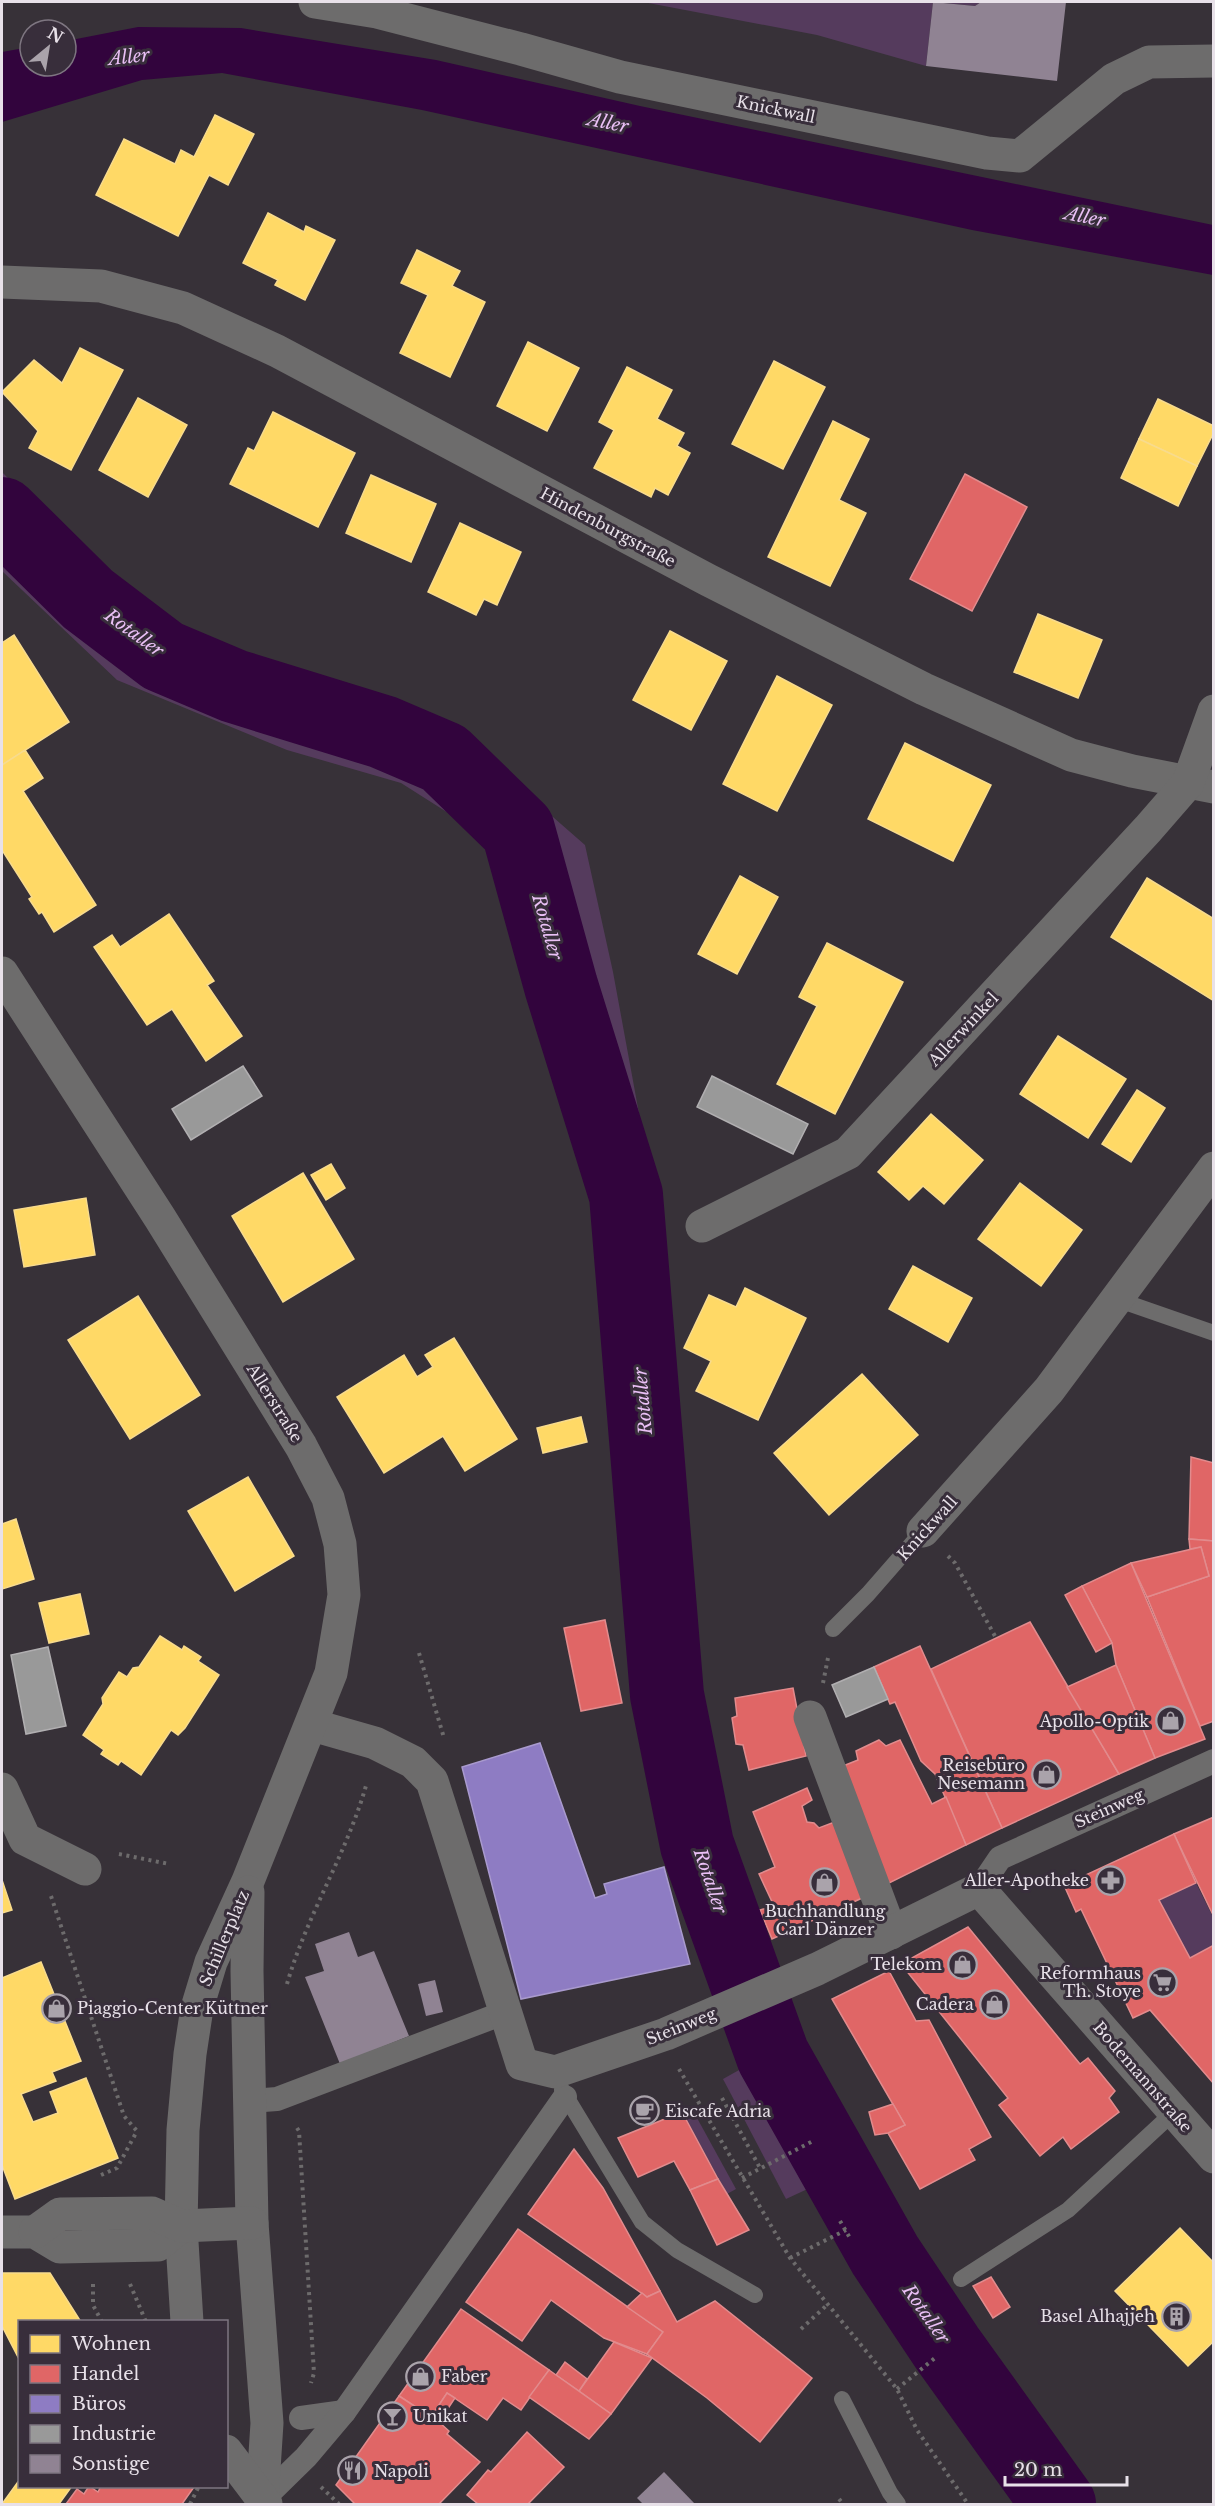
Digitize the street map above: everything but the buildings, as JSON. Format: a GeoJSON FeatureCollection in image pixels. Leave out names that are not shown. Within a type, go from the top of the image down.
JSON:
{"type":"FeatureCollection","features":[{"type":"Feature","properties":{"kind":"street","name":"Knickwall"},"geometry":{"type":"LineString","coordinates":[[315,2],[388,15],[620,77],[987,153],[1020,156],[1114,80],[1149,62],[1214,61]]}},
{"type":"Feature","properties":{"kind":"street","name":"Hindenburgstraße"},"geometry":{"type":"LineString","coordinates":[[2,282],[101,286],[183,308],[277,351],[708,580],[924,689],[1071,755],[1201,785]]}},
{"type":"Feature","properties":{"kind":"street"},"geometry":{"type":"LineString","coordinates":[[1201,785],[1214,711]]}},
{"type":"Feature","properties":{"kind":"street","name":"Allerwinkel"},"geometry":{"type":"LineString","coordinates":[[702,1226],[848,1153],[1148,829],[1201,785]]}},
{"type":"Feature","properties":{"kind":"street","name":"Allerstraße"},"geometry":{"type":"LineString","coordinates":[[2,973],[166,1227],[301,1446],[328,1498],[340,1544],[344,1595],[331,1673],[248,1881]]}},
{"type":"Feature","properties":{"kind":"street","name":"Knickwall"},"geometry":{"type":"LineString","coordinates":[[923,1531],[1049,1390],[1213,1170]]}},
{"type":"Feature","properties":{"kind":"street"},"geometry":{"type":"LineString","coordinates":[[810,1717],[891,1934]]}},
{"type":"Feature","properties":{"kind":"street"},"geometry":{"type":"LineString","coordinates":[[228,2454],[262,2503],[306,2457],[344,2412],[560,2085],[522,2064],[432,1781],[413,1762],[375,1743],[312,1725]]}},
{"type":"Feature","properties":{"kind":"street","name":"Steinweg"},"geometry":{"type":"LineString","coordinates":[[560,2085],[666,2034],[817,1969],[891,1934],[979,1889],[1000,1858],[1214,1761]]}},
{"type":"Feature","properties":{"kind":"street"},"geometry":{"type":"LineString","coordinates":[[2,1789],[25,1839],[85,1869]]}},
{"type":"Feature","properties":{"kind":"street","name":"Schillerplatz"},"geometry":{"type":"LineString","coordinates":[[248,1881],[263,2100],[252,2223],[267,2423],[262,2503]]}},
{"type":"Feature","properties":{"kind":"street","name":"Schillerplatz"},"geometry":{"type":"LineString","coordinates":[[187,2320],[182,2226],[183,2130],[190,2054],[197,2008],[211,1962],[248,1881]]}},
{"type":"Feature","properties":{"kind":"street","name":"Bodemannstraße"},"geometry":{"type":"LineString","coordinates":[[979,1889],[1173,2113],[1214,2157]]}},
{"type":"Feature","properties":{"kind":"street"},"geometry":{"type":"LineString","coordinates":[[263,2100],[493,2017]]}},
{"type":"Feature","properties":{"kind":"street"},"geometry":{"type":"LineString","coordinates":[[2,2232],[35,2232],[60,2247],[158,2245],[182,2226],[252,2223]]}},
{"type":"Feature","properties":{"kind":"street"},"geometry":{"type":"LineString","coordinates":[[301,2418],[344,2412]]}},
{"type":"Feature","properties":{"kind":"lane"},"geometry":{"type":"LineString","coordinates":[[1116,1299],[1214,1333]]}},
{"type":"Feature","properties":{"kind":"lane","name":"Knickwall"},"geometry":{"type":"LineString","coordinates":[[833,1629],[868,1594],[923,1531]]}},
{"type":"Feature","properties":{"kind":"lane"},"geometry":{"type":"LineString","coordinates":[[560,2085],[642,2222],[677,2250],[755,2295]]}},
{"type":"Feature","properties":{"kind":"lane"},"geometry":{"type":"LineString","coordinates":[[961,2279],[1068,2210],[1173,2113]]}},
{"type":"Feature","properties":{"kind":"lane"},"geometry":{"type":"LineString","coordinates":[[842,2399],[898,2505]]}},
{"type":"Feature","properties":{"kind":"path"},"geometry":{"type":"LineString","coordinates":[[923,1531],[955,1563],[996,1638]]}},
{"type":"Feature","properties":{"kind":"path"},"geometry":{"type":"LineString","coordinates":[[810,1717],[822,1695],[833,1629]]}},
{"type":"Feature","properties":{"kind":"path"},"geometry":{"type":"LineString","coordinates":[[285,1992],[296,1953],[359,1809],[375,1743]]}},
{"type":"Feature","properties":{"kind":"path"},"geometry":{"type":"LineString","coordinates":[[117,2168],[137,2131],[124,2116],[51,1896],[85,1869],[111,1853],[169,1864]]}},
{"type":"Feature","properties":{"kind":"path"},"geometry":{"type":"LineString","coordinates":[[666,2034],[680,2071],[790,2258],[826,2305],[897,2389],[918,2430],[968,2505]]}},
{"type":"Feature","properties":{"kind":"path"},"geometry":{"type":"LineString","coordinates":[[722,2098],[760,2168]]}},
{"type":"Feature","properties":{"kind":"path"},"geometry":{"type":"LineString","coordinates":[[263,2100],[299,2131],[314,2373],[301,2418]]}},
{"type":"Feature","properties":{"kind":"path"},"geometry":{"type":"LineString","coordinates":[[742,2178],[813,2141]]}},
{"type":"Feature","properties":{"kind":"path"},"geometry":{"type":"LineString","coordinates":[[840,2221],[850,2238]]}},
{"type":"Feature","properties":{"kind":"path"},"geometry":{"type":"LineString","coordinates":[[790,2258],[846,2230]]}},
{"type":"Feature","properties":{"kind":"path"},"geometry":{"type":"LineString","coordinates":[[93,2273],[93,2305],[101,2320]]}},
{"type":"Feature","properties":{"kind":"path"},"geometry":{"type":"LineString","coordinates":[[128,2281],[145,2320]]}},
{"type":"Feature","properties":{"kind":"path"},"geometry":{"type":"LineString","coordinates":[[801,2329],[826,2305]]}},
{"type":"Feature","properties":{"kind":"path"},"geometry":{"type":"LineString","coordinates":[[897,2389],[934,2358]]}},
{"type":"Feature","properties":{"kind":"path"},"geometry":{"type":"LineString","coordinates":[[190,2505],[198,2488]]}},
{"type":"Feature","properties":{"kind":"path"},"geometry":{"type":"LineString","coordinates":[[839,2499],[843,2505]]}},
{"type":"Feature","properties":{"kind":"shaded area"},"geometry":{"type":"Polygon","coordinates":[[[643,2],[933,2],[926,66],[817,35],[643,2]]]}},
{"type":"Feature","properties":{"kind":"shaded area"},"geometry":{"type":"Polygon","coordinates":[[[933,2],[981,2],[975,6],[933,2]]]}},
{"type":"Feature","properties":{"kind":"shaded area"},"geometry":{"type":"Polygon","coordinates":[[[2,472],[87,559],[174,635],[428,726],[499,770],[585,845],[613,972],[663,1244],[683,1517],[687,1709],[741,1918],[797,2053],[904,2249],[1082,2504],[1018,2504],[907,2347],[752,2066],[674,1875],[641,1716],[600,1237],[520,904],[483,835],[401,783],[287,750],[117,680],[2,571],[2,472]]]}},
{"type":"Feature","properties":{"kind":"shaded area"},"geometry":{"type":"Polygon","coordinates":[[[1196,1883],[1213,1917],[1213,1945],[1190,1958],[1159,1900],[1196,1883]]]}},
{"type":"Feature","properties":{"kind":"shaded area"},"geometry":{"type":"Polygon","coordinates":[[[748,2065],[814,2186],[786,2199],[723,2079],[748,2065]]]}},
{"type":"Feature","properties":{"kind":"shaded area"},"geometry":{"type":"Polygon","coordinates":[[[691,2107],[736,2189],[727,2194],[682,2112],[691,2107]]]}},
{"type":"Feature","properties":{"kind":"water","name":"Aller"},"geometry":{"type":"Polygon","coordinates":[[[138,27],[241,28],[436,60],[640,106],[1213,225],[1213,275],[972,230],[422,110],[222,73],[142,80],[2,122],[2,52],[18,49],[18,78],[78,78],[78,39],[138,27]]]}},
{"type":"Feature","properties":{"kind":"waterway","name":"Rotaller"},"geometry":{"type":"LineString","coordinates":[[2,514],[88,599],[163,656],[234,686],[383,732],[444,758],[518,830],[561,986],[626,1195],[667,1695],[697,1845],[773,2056],[885,2255],[947,2348],[1059,2504]]}},
{"type":"Feature","properties":{"kind":"place","name":"Apollo-Optik"},"geometry":{"type":"Point","coordinates":[1170,1721]}},
{"type":"Feature","properties":{"kind":"place","name":"Reisebüro Nesemann"},"geometry":{"type":"Point","coordinates":[1046,1774]}},
{"type":"Feature","properties":{"kind":"place","name":"Aller-Apotheke"},"geometry":{"type":"Point","coordinates":[1110,1880]}},
{"type":"Feature","properties":{"kind":"place","name":"Buchhandlung Carl Dänzer"},"geometry":{"type":"Point","coordinates":[825,1883]}},
{"type":"Feature","properties":{"kind":"place","name":"Telekom"},"geometry":{"type":"Point","coordinates":[963,1964]}},
{"type":"Feature","properties":{"kind":"place","name":"Reformhaus Th. Stoye"},"geometry":{"type":"Point","coordinates":[1162,1982]}},
{"type":"Feature","properties":{"kind":"place","name":"Cadera"},"geometry":{"type":"Point","coordinates":[995,2004]}},
{"type":"Feature","properties":{"kind":"place","name":"Piaggio-Center Küttner"},"geometry":{"type":"Point","coordinates":[56,2008]}},
{"type":"Feature","properties":{"kind":"place","name":"Eiscafe Adria"},"geometry":{"type":"Point","coordinates":[644,2111]}},
{"type":"Feature","properties":{"kind":"place","name":"Basel Alhajjeh"},"geometry":{"type":"Point","coordinates":[1176,2316]}},
{"type":"Feature","properties":{"kind":"place","name":"Faber"},"geometry":{"type":"Point","coordinates":[420,2376]}},
{"type":"Feature","properties":{"kind":"place","name":"Unikat"},"geometry":{"type":"Point","coordinates":[392,2416]}},
{"type":"Feature","properties":{"kind":"place","name":"Napoli"},"geometry":{"type":"Point","coordinates":[353,2471]}}]}
